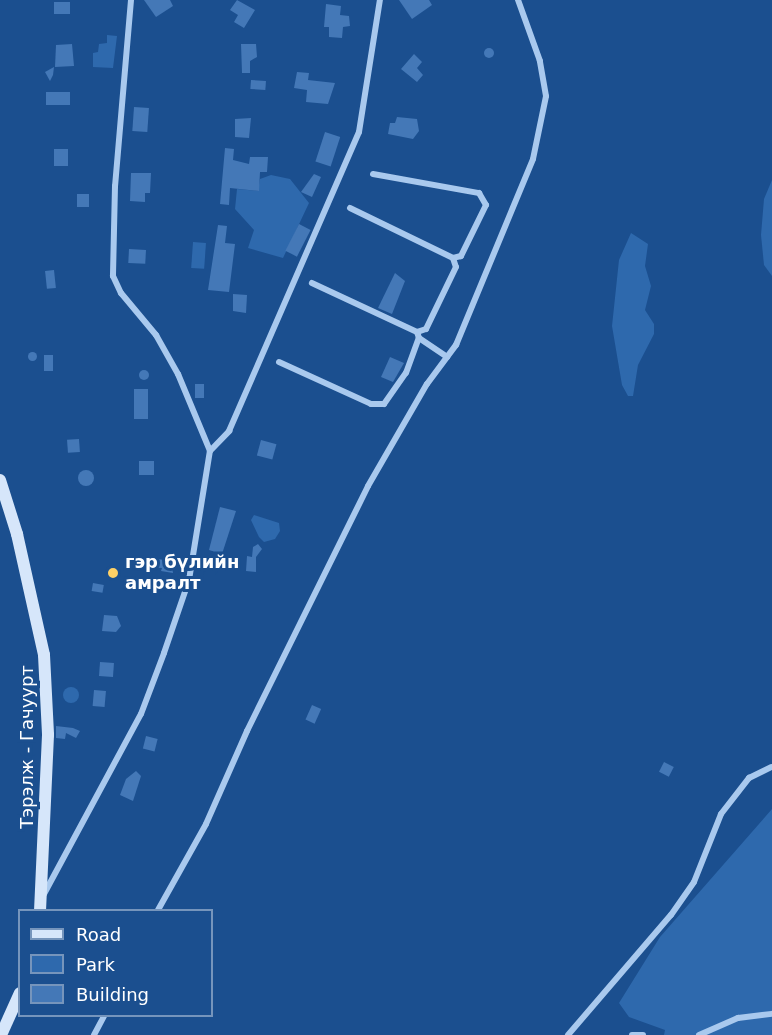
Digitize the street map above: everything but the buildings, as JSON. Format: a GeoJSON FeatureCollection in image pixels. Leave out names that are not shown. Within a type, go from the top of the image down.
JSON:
{"type":"FeatureCollection","features":[{"type":"Feature","properties":{"kind":"main road","name":"Тэрэлж - Гачуурт"},"geometry":{"type":"LineString","coordinates":[[0,480],[17,534],[44,655],[48,735],[40,909]]}},
{"type":"Feature","properties":{"kind":"main road"},"geometry":{"type":"LineString","coordinates":[[1,1035],[18,997]]}},
{"type":"Feature","properties":{"kind":"street"},"geometry":{"type":"LineString","coordinates":[[42,897],[141,714],[164,653],[189,580],[210,451],[178,374],[156,335],[121,293],[112,276],[115,186],[131,0]]}},
{"type":"Feature","properties":{"kind":"street"},"geometry":{"type":"LineString","coordinates":[[210,451],[229,431],[359,132],[380,0]]}},
{"type":"Feature","properties":{"kind":"street"},"geometry":{"type":"LineString","coordinates":[[159,909],[206,824],[247,731],[368,486],[421,394],[456,345],[542,129],[546,96],[540,61],[518,0]]}},
{"type":"Feature","properties":{"kind":"street"},"geometry":{"type":"LineString","coordinates":[[350,208],[453,258],[461,256],[486,205],[479,193],[372,174]]}},
{"type":"Feature","properties":{"kind":"street"},"geometry":{"type":"LineString","coordinates":[[279,362],[371,404],[384,404],[406,374],[418,335],[426,328],[456,267],[453,258]]}},
{"type":"Feature","properties":{"kind":"street"},"geometry":{"type":"LineString","coordinates":[[312,283],[418,335],[447,357]]}},
{"type":"Feature","properties":{"kind":"street"},"geometry":{"type":"LineString","coordinates":[[568,1035],[671,915],[694,882],[721,814],[749,778],[772,767]]}},
{"type":"Feature","properties":{"kind":"street"},"geometry":{"type":"LineString","coordinates":[[699,1035],[738,1018],[772,1014]]}},
{"type":"Feature","properties":{"kind":"street"},"geometry":{"type":"LineString","coordinates":[[94,1035],[103,1017]]}},
{"type":"Feature","properties":{"kind":"street"},"geometry":{"type":"LineString","coordinates":[[632,1035],[643,1035]]}},
{"type":"Feature","properties":{"kind":"green space"},"geometry":{"type":"Polygon","coordinates":[[[107,35],[117,36],[113,68],[93,67],[93,53],[98,52],[99,44],[107,43],[107,35]]]}},
{"type":"Feature","properties":{"kind":"green space"},"geometry":{"type":"Polygon","coordinates":[[[271,175],[290,179],[309,203],[283,258],[248,248],[254,230],[235,209],[237,189],[258,191],[260,179],[271,175]]]}},
{"type":"Feature","properties":{"kind":"green space"},"geometry":{"type":"Polygon","coordinates":[[[772,180],[772,276],[764,265],[761,235],[764,199],[772,180]]]}},
{"type":"Feature","properties":{"kind":"green space"},"geometry":{"type":"Polygon","coordinates":[[[631,233],[648,244],[645,266],[651,286],[645,310],[654,324],[654,334],[638,365],[633,396],[628,396],[622,385],[612,326],[619,260],[631,233]]]}},
{"type":"Feature","properties":{"kind":"green space"},"geometry":{"type":"Polygon","coordinates":[[[193,242],[206,243],[204,269],[191,268],[193,242]]]}},
{"type":"Feature","properties":{"kind":"green space"},"geometry":{"type":"Polygon","coordinates":[[[254,515],[279,523],[280,531],[275,539],[264,542],[259,537],[251,520],[254,515]]]}},
{"type":"Feature","properties":{"kind":"green space"},"geometry":{"type":"Polygon","coordinates":[[[71,687],[77,689],[79,695],[77,701],[71,703],[65,701],[63,695],[65,689],[71,687]]]}},
{"type":"Feature","properties":{"kind":"green space"},"geometry":{"type":"Polygon","coordinates":[[[772,809],[772,1035],[664,1035],[665,1030],[629,1017],[619,1003],[660,937],[772,809]]]}},
{"type":"Feature","properties":{"kind":"place","name":"гэр бүлийн амралт"},"geometry":{"type":"Point","coordinates":[113,573]}}]}
